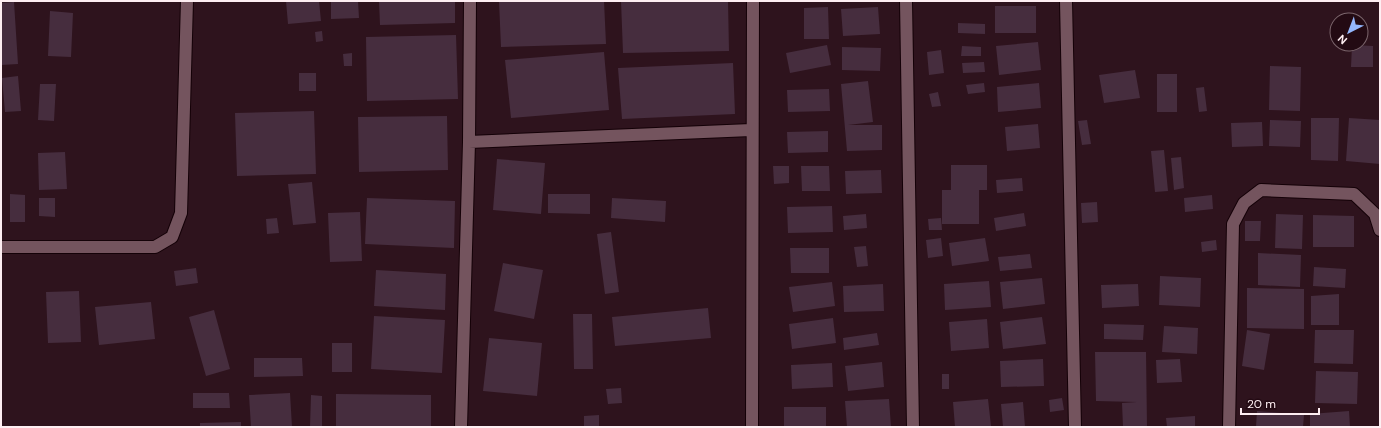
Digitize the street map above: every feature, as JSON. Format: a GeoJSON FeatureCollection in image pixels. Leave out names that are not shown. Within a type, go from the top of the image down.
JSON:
{"type":"FeatureCollection","features":[{"type":"Feature","properties":{"kind":"street"},"geometry":{"type":"LineString","coordinates":[[1,247],[156,247],[172,237],[182,214],[187,1]]}},
{"type":"Feature","properties":{"kind":"street"},"geometry":{"type":"LineString","coordinates":[[460,427],[469,142],[470,1]]}},
{"type":"Feature","properties":{"kind":"street"},"geometry":{"type":"LineString","coordinates":[[752,427],[751,130],[753,1]]}},
{"type":"Feature","properties":{"kind":"street"},"geometry":{"type":"LineString","coordinates":[[906,1],[913,427]]}},
{"type":"Feature","properties":{"kind":"street"},"geometry":{"type":"LineString","coordinates":[[1066,1],[1075,427]]}},
{"type":"Feature","properties":{"kind":"street"},"geometry":{"type":"LineString","coordinates":[[469,142],[751,130]]}},
{"type":"Feature","properties":{"kind":"street"},"geometry":{"type":"LineString","coordinates":[[1229,427],[1233,224],[1244,203],[1261,190],[1354,194],[1375,214],[1380,230]]}},
{"type":"Feature","properties":{"kind":"building"},"geometry":{"type":"Polygon","coordinates":[[[286,1],[319,1],[321,21],[288,24],[286,1]]]}},
{"type":"Feature","properties":{"kind":"building"},"geometry":{"type":"Polygon","coordinates":[[[331,1],[358,1],[359,18],[331,19],[331,1]]]}},
{"type":"Feature","properties":{"kind":"building"},"geometry":{"type":"Polygon","coordinates":[[[379,1],[455,1],[455,23],[380,25],[379,1]]]}},
{"type":"Feature","properties":{"kind":"building"},"geometry":{"type":"Polygon","coordinates":[[[499,1],[604,1],[606,44],[501,47],[499,1]]]}},
{"type":"Feature","properties":{"kind":"building"},"geometry":{"type":"Polygon","coordinates":[[[621,1],[728,1],[729,51],[623,53],[621,1]]]}},
{"type":"Feature","properties":{"kind":"building"},"geometry":{"type":"Polygon","coordinates":[[[14,2],[18,64],[1,65],[1,3],[14,2]]]}},
{"type":"Feature","properties":{"kind":"building"},"geometry":{"type":"Polygon","coordinates":[[[995,6],[1036,6],[1036,33],[995,33],[995,6]]]}},
{"type":"Feature","properties":{"kind":"building"},"geometry":{"type":"Polygon","coordinates":[[[828,7],[829,39],[804,39],[804,8],[828,7]]]}},
{"type":"Feature","properties":{"kind":"building"},"geometry":{"type":"Polygon","coordinates":[[[878,7],[880,34],[843,36],[841,9],[878,7]]]}},
{"type":"Feature","properties":{"kind":"building"},"geometry":{"type":"Polygon","coordinates":[[[50,11],[73,13],[71,57],[48,56],[50,11]]]}},
{"type":"Feature","properties":{"kind":"building"},"geometry":{"type":"Polygon","coordinates":[[[958,23],[985,24],[985,34],[958,33],[958,23]]]}},
{"type":"Feature","properties":{"kind":"building"},"geometry":{"type":"Polygon","coordinates":[[[322,31],[323,41],[316,42],[315,32],[322,31]]]}},
{"type":"Feature","properties":{"kind":"building"},"geometry":{"type":"Polygon","coordinates":[[[456,35],[458,99],[367,101],[366,37],[456,35]]]}},
{"type":"Feature","properties":{"kind":"building"},"geometry":{"type":"Polygon","coordinates":[[[1038,42],[1041,70],[999,75],[996,46],[1038,42]]]}},
{"type":"Feature","properties":{"kind":"building"},"geometry":{"type":"Polygon","coordinates":[[[827,45],[831,65],[790,73],[786,53],[827,45]]]}},
{"type":"Feature","properties":{"kind":"building"},"geometry":{"type":"Polygon","coordinates":[[[962,46],[981,47],[981,56],[961,56],[962,46]]]}},
{"type":"Feature","properties":{"kind":"building"},"geometry":{"type":"Polygon","coordinates":[[[1369,46],[1373,46],[1373,67],[1351,67],[1352,52],[1369,52],[1369,46]]]}},
{"type":"Feature","properties":{"kind":"building"},"geometry":{"type":"Polygon","coordinates":[[[842,47],[881,48],[880,71],[842,70],[842,47]]]}},
{"type":"Feature","properties":{"kind":"building"},"geometry":{"type":"Polygon","coordinates":[[[941,50],[944,73],[929,75],[927,52],[941,50]]]}},
{"type":"Feature","properties":{"kind":"building"},"geometry":{"type":"Polygon","coordinates":[[[604,52],[609,110],[511,118],[505,60],[604,52]]]}},
{"type":"Feature","properties":{"kind":"building"},"geometry":{"type":"Polygon","coordinates":[[[352,53],[352,66],[344,66],[343,54],[352,53]]]}},
{"type":"Feature","properties":{"kind":"building"},"geometry":{"type":"Polygon","coordinates":[[[984,62],[985,72],[963,73],[962,63],[984,62]]]}},
{"type":"Feature","properties":{"kind":"building"},"geometry":{"type":"Polygon","coordinates":[[[733,63],[735,114],[622,119],[618,68],[733,63]]]}},
{"type":"Feature","properties":{"kind":"building"},"geometry":{"type":"Polygon","coordinates":[[[1270,66],[1301,67],[1300,111],[1269,110],[1270,66]]]}},
{"type":"Feature","properties":{"kind":"building"},"geometry":{"type":"Polygon","coordinates":[[[1135,70],[1140,98],[1104,103],[1099,75],[1135,70]]]}},
{"type":"Feature","properties":{"kind":"building"},"geometry":{"type":"Polygon","coordinates":[[[299,73],[316,73],[316,91],[299,91],[299,73]]]}},
{"type":"Feature","properties":{"kind":"building"},"geometry":{"type":"Polygon","coordinates":[[[1157,74],[1177,74],[1177,112],[1157,112],[1157,74]]]}},
{"type":"Feature","properties":{"kind":"building"},"geometry":{"type":"Polygon","coordinates":[[[18,76],[21,111],[5,112],[2,78],[18,76]]]}},
{"type":"Feature","properties":{"kind":"building"},"geometry":{"type":"Polygon","coordinates":[[[868,81],[873,122],[848,125],[882,125],[882,150],[847,151],[841,84],[868,81]]]}},
{"type":"Feature","properties":{"kind":"building"},"geometry":{"type":"Polygon","coordinates":[[[984,83],[985,92],[968,94],[966,85],[984,83]]]}},
{"type":"Feature","properties":{"kind":"building"},"geometry":{"type":"Polygon","coordinates":[[[1039,83],[1041,108],[998,112],[997,87],[1039,83]]]}},
{"type":"Feature","properties":{"kind":"building"},"geometry":{"type":"Polygon","coordinates":[[[40,84],[56,84],[54,121],[38,120],[40,84]]]}},
{"type":"Feature","properties":{"kind":"building"},"geometry":{"type":"Polygon","coordinates":[[[1204,87],[1207,111],[1199,112],[1196,88],[1204,87]]]}},
{"type":"Feature","properties":{"kind":"building"},"geometry":{"type":"Polygon","coordinates":[[[829,89],[830,111],[788,112],[787,90],[829,89]]]}},
{"type":"Feature","properties":{"kind":"building"},"geometry":{"type":"Polygon","coordinates":[[[938,92],[941,106],[932,107],[929,94],[938,92]]]}},
{"type":"Feature","properties":{"kind":"building"},"geometry":{"type":"Polygon","coordinates":[[[314,111],[316,174],[237,176],[235,113],[314,111]]]}},
{"type":"Feature","properties":{"kind":"building"},"geometry":{"type":"Polygon","coordinates":[[[447,116],[448,170],[359,172],[358,117],[447,116]]]}},
{"type":"Feature","properties":{"kind":"building"},"geometry":{"type":"Polygon","coordinates":[[[1311,118],[1339,118],[1338,161],[1311,160],[1311,118]]]}},
{"type":"Feature","properties":{"kind":"building"},"geometry":{"type":"Polygon","coordinates":[[[1349,118],[1380,120],[1380,164],[1346,161],[1349,118]]]}},
{"type":"Feature","properties":{"kind":"building"},"geometry":{"type":"Polygon","coordinates":[[[1087,120],[1091,144],[1082,145],[1078,121],[1087,120]]]}},
{"type":"Feature","properties":{"kind":"building"},"geometry":{"type":"Polygon","coordinates":[[[1270,120],[1301,121],[1300,147],[1269,146],[1270,120]]]}},
{"type":"Feature","properties":{"kind":"building"},"geometry":{"type":"Polygon","coordinates":[[[1262,122],[1263,146],[1232,147],[1231,123],[1262,122]]]}},
{"type":"Feature","properties":{"kind":"building"},"geometry":{"type":"Polygon","coordinates":[[[1038,124],[1040,148],[1007,151],[1005,127],[1038,124]]]}},
{"type":"Feature","properties":{"kind":"building"},"geometry":{"type":"Polygon","coordinates":[[[828,131],[828,152],[788,153],[787,132],[828,131]]]}},
{"type":"Feature","properties":{"kind":"building"},"geometry":{"type":"Polygon","coordinates":[[[1164,150],[1168,191],[1155,192],[1151,151],[1164,150]]]}},
{"type":"Feature","properties":{"kind":"building"},"geometry":{"type":"Polygon","coordinates":[[[65,152],[67,189],[39,190],[38,153],[65,152]]]}},
{"type":"Feature","properties":{"kind":"building"},"geometry":{"type":"Polygon","coordinates":[[[1181,157],[1184,188],[1174,190],[1171,158],[1181,157]]]}},
{"type":"Feature","properties":{"kind":"building"},"geometry":{"type":"Polygon","coordinates":[[[497,159],[545,163],[541,214],[493,210],[497,159]]]}},
{"type":"Feature","properties":{"kind":"building"},"geometry":{"type":"Polygon","coordinates":[[[951,165],[987,165],[987,190],[979,190],[979,224],[942,224],[942,190],[951,190],[951,165]]]}},
{"type":"Feature","properties":{"kind":"building"},"geometry":{"type":"Polygon","coordinates":[[[773,166],[789,166],[789,183],[774,184],[773,166]]]}},
{"type":"Feature","properties":{"kind":"building"},"geometry":{"type":"Polygon","coordinates":[[[801,166],[829,166],[830,191],[802,191],[801,166]]]}},
{"type":"Feature","properties":{"kind":"building"},"geometry":{"type":"Polygon","coordinates":[[[881,170],[882,193],[846,194],[845,171],[881,170]]]}},
{"type":"Feature","properties":{"kind":"building"},"geometry":{"type":"Polygon","coordinates":[[[1022,178],[1023,191],[997,193],[996,180],[1022,178]]]}},
{"type":"Feature","properties":{"kind":"building"},"geometry":{"type":"Polygon","coordinates":[[[312,182],[316,223],[293,225],[288,184],[312,182]]]}},
{"type":"Feature","properties":{"kind":"building"},"geometry":{"type":"Polygon","coordinates":[[[10,194],[25,195],[25,222],[10,222],[10,194]]]}},
{"type":"Feature","properties":{"kind":"building"},"geometry":{"type":"Polygon","coordinates":[[[548,194],[590,194],[590,214],[548,213],[548,194]]]}},
{"type":"Feature","properties":{"kind":"building"},"geometry":{"type":"Polygon","coordinates":[[[1212,195],[1213,209],[1185,212],[1184,198],[1212,195]]]}},
{"type":"Feature","properties":{"kind":"building"},"geometry":{"type":"Polygon","coordinates":[[[39,198],[55,198],[55,217],[39,216],[39,198]]]}},
{"type":"Feature","properties":{"kind":"building"},"geometry":{"type":"Polygon","coordinates":[[[367,198],[455,201],[454,248],[365,244],[367,198]]]}},
{"type":"Feature","properties":{"kind":"building"},"geometry":{"type":"Polygon","coordinates":[[[612,198],[666,201],[665,222],[611,218],[612,198]]]}},
{"type":"Feature","properties":{"kind":"building"},"geometry":{"type":"Polygon","coordinates":[[[1097,202],[1098,222],[1082,223],[1081,203],[1097,202]]]}},
{"type":"Feature","properties":{"kind":"building"},"geometry":{"type":"Polygon","coordinates":[[[832,206],[833,232],[788,233],[787,207],[832,206]]]}},
{"type":"Feature","properties":{"kind":"building"},"geometry":{"type":"Polygon","coordinates":[[[360,212],[362,261],[330,262],[328,213],[360,212]]]}},
{"type":"Feature","properties":{"kind":"building"},"geometry":{"type":"Polygon","coordinates":[[[1024,213],[1026,226],[996,231],[994,218],[1024,213]]]}},
{"type":"Feature","properties":{"kind":"building"},"geometry":{"type":"Polygon","coordinates":[[[866,214],[867,228],[844,230],[843,216],[866,214]]]}},
{"type":"Feature","properties":{"kind":"building"},"geometry":{"type":"Polygon","coordinates":[[[1276,214],[1303,215],[1302,249],[1275,248],[1276,214]]]}},
{"type":"Feature","properties":{"kind":"building"},"geometry":{"type":"Polygon","coordinates":[[[1313,215],[1354,216],[1354,247],[1313,247],[1313,215]]]}},
{"type":"Feature","properties":{"kind":"building"},"geometry":{"type":"Polygon","coordinates":[[[277,218],[279,233],[267,234],[266,219],[277,218]]]}},
{"type":"Feature","properties":{"kind":"building"},"geometry":{"type":"Polygon","coordinates":[[[941,218],[942,230],[929,230],[928,219],[941,218]]]}},
{"type":"Feature","properties":{"kind":"building"},"geometry":{"type":"Polygon","coordinates":[[[1245,221],[1261,221],[1260,241],[1245,241],[1245,221]]]}},
{"type":"Feature","properties":{"kind":"building"},"geometry":{"type":"Polygon","coordinates":[[[611,232],[619,292],[605,294],[597,234],[611,232]]]}},
{"type":"Feature","properties":{"kind":"building"},"geometry":{"type":"Polygon","coordinates":[[[941,238],[943,256],[928,258],[926,240],[941,238]]]}},
{"type":"Feature","properties":{"kind":"building"},"geometry":{"type":"Polygon","coordinates":[[[985,238],[989,261],[952,266],[949,243],[985,238]]]}},
{"type":"Feature","properties":{"kind":"building"},"geometry":{"type":"Polygon","coordinates":[[[1216,240],[1217,250],[1202,252],[1201,242],[1216,240]]]}},
{"type":"Feature","properties":{"kind":"building"},"geometry":{"type":"Polygon","coordinates":[[[866,246],[868,266],[857,267],[854,247],[866,246]]]}},
{"type":"Feature","properties":{"kind":"building"},"geometry":{"type":"Polygon","coordinates":[[[790,248],[829,248],[829,273],[791,273],[790,248]]]}},
{"type":"Feature","properties":{"kind":"building"},"geometry":{"type":"Polygon","coordinates":[[[1258,253],[1301,255],[1300,287],[1258,285],[1258,253]]]}},
{"type":"Feature","properties":{"kind":"building"},"geometry":{"type":"Polygon","coordinates":[[[1030,254],[1032,268],[1000,271],[998,257],[1030,254]]]}},
{"type":"Feature","properties":{"kind":"building"},"geometry":{"type":"Polygon","coordinates":[[[503,263],[543,270],[534,319],[494,311],[503,263]]]}},
{"type":"Feature","properties":{"kind":"building"},"geometry":{"type":"Polygon","coordinates":[[[1314,267],[1346,269],[1345,288],[1313,286],[1314,267]]]}},
{"type":"Feature","properties":{"kind":"building"},"geometry":{"type":"Polygon","coordinates":[[[196,268],[198,283],[176,286],[174,271],[196,268]]]}},
{"type":"Feature","properties":{"kind":"building"},"geometry":{"type":"Polygon","coordinates":[[[376,270],[446,274],[445,310],[374,306],[376,270]]]}},
{"type":"Feature","properties":{"kind":"building"},"geometry":{"type":"Polygon","coordinates":[[[1160,276],[1201,278],[1200,307],[1159,305],[1160,276]]]}},
{"type":"Feature","properties":{"kind":"building"},"geometry":{"type":"Polygon","coordinates":[[[1042,278],[1045,304],[1003,309],[1000,282],[1042,278]]]}},
{"type":"Feature","properties":{"kind":"building"},"geometry":{"type":"Polygon","coordinates":[[[989,281],[991,307],[945,310],[944,284],[989,281]]]}},
{"type":"Feature","properties":{"kind":"building"},"geometry":{"type":"Polygon","coordinates":[[[832,282],[835,306],[793,312],[789,287],[832,282]]]}},
{"type":"Feature","properties":{"kind":"building"},"geometry":{"type":"Polygon","coordinates":[[[883,284],[884,311],[844,312],[843,286],[883,284]]]}},
{"type":"Feature","properties":{"kind":"building"},"geometry":{"type":"Polygon","coordinates":[[[1138,284],[1139,306],[1102,308],[1101,285],[1138,284]]]}},
{"type":"Feature","properties":{"kind":"building"},"geometry":{"type":"Polygon","coordinates":[[[1247,288],[1304,289],[1304,329],[1247,328],[1247,288]]]}},
{"type":"Feature","properties":{"kind":"building"},"geometry":{"type":"Polygon","coordinates":[[[79,291],[81,342],[48,343],[46,292],[79,291]]]}},
{"type":"Feature","properties":{"kind":"building"},"geometry":{"type":"Polygon","coordinates":[[[1339,294],[1339,325],[1311,325],[1311,296],[1339,294]]]}},
{"type":"Feature","properties":{"kind":"building"},"geometry":{"type":"Polygon","coordinates":[[[151,302],[155,339],[99,345],[95,307],[151,302]]]}},
{"type":"Feature","properties":{"kind":"building"},"geometry":{"type":"Polygon","coordinates":[[[708,308],[711,338],[615,346],[612,317],[708,308]]]}},
{"type":"Feature","properties":{"kind":"building"},"geometry":{"type":"Polygon","coordinates":[[[214,310],[230,369],[206,376],[189,317],[214,310]]]}},
{"type":"Feature","properties":{"kind":"building"},"geometry":{"type":"Polygon","coordinates":[[[573,314],[592,314],[593,369],[574,369],[573,314]]]}},
{"type":"Feature","properties":{"kind":"building"},"geometry":{"type":"Polygon","coordinates":[[[374,316],[445,320],[442,373],[371,369],[374,316]]]}},
{"type":"Feature","properties":{"kind":"building"},"geometry":{"type":"Polygon","coordinates":[[[1042,317],[1046,344],[1003,349],[1000,322],[1042,317]]]}},
{"type":"Feature","properties":{"kind":"building"},"geometry":{"type":"Polygon","coordinates":[[[833,318],[836,343],[792,349],[789,324],[833,318]]]}},
{"type":"Feature","properties":{"kind":"building"},"geometry":{"type":"Polygon","coordinates":[[[987,319],[989,348],[951,351],[949,322],[987,319]]]}},
{"type":"Feature","properties":{"kind":"building"},"geometry":{"type":"Polygon","coordinates":[[[1104,324],[1144,325],[1143,340],[1104,339],[1104,324]]]}},
{"type":"Feature","properties":{"kind":"building"},"geometry":{"type":"Polygon","coordinates":[[[1164,326],[1198,328],[1197,354],[1162,352],[1164,326]]]}},
{"type":"Feature","properties":{"kind":"building"},"geometry":{"type":"Polygon","coordinates":[[[1247,330],[1270,334],[1264,370],[1242,366],[1247,330]]]}},
{"type":"Feature","properties":{"kind":"building"},"geometry":{"type":"Polygon","coordinates":[[[1315,330],[1354,330],[1353,364],[1314,363],[1315,330]]]}},
{"type":"Feature","properties":{"kind":"building"},"geometry":{"type":"Polygon","coordinates":[[[877,333],[879,345],[844,350],[843,338],[877,333]]]}},
{"type":"Feature","properties":{"kind":"building"},"geometry":{"type":"Polygon","coordinates":[[[489,338],[542,343],[537,396],[483,391],[489,338]]]}},
{"type":"Feature","properties":{"kind":"building"},"geometry":{"type":"Polygon","coordinates":[[[332,343],[352,343],[352,372],[332,372],[332,343]]]}},
{"type":"Feature","properties":{"kind":"building"},"geometry":{"type":"Polygon","coordinates":[[[1095,352],[1146,352],[1147,427],[1123,427],[1122,403],[1137,402],[1096,401],[1095,352]]]}},
{"type":"Feature","properties":{"kind":"building"},"geometry":{"type":"Polygon","coordinates":[[[254,358],[302,358],[303,376],[254,377],[254,358]]]}},
{"type":"Feature","properties":{"kind":"building"},"geometry":{"type":"Polygon","coordinates":[[[1043,359],[1044,386],[1001,387],[1000,361],[1043,359]]]}},
{"type":"Feature","properties":{"kind":"building"},"geometry":{"type":"Polygon","coordinates":[[[1180,359],[1182,382],[1157,383],[1156,360],[1180,359]]]}},
{"type":"Feature","properties":{"kind":"building"},"geometry":{"type":"Polygon","coordinates":[[[882,362],[884,387],[848,391],[845,366],[882,362]]]}},
{"type":"Feature","properties":{"kind":"building"},"geometry":{"type":"Polygon","coordinates":[[[832,363],[833,387],[792,389],[791,365],[832,363]]]}},
{"type":"Feature","properties":{"kind":"building"},"geometry":{"type":"Polygon","coordinates":[[[1316,371],[1358,372],[1357,404],[1315,403],[1316,371]]]}},
{"type":"Feature","properties":{"kind":"building"},"geometry":{"type":"Polygon","coordinates":[[[942,374],[949,374],[949,389],[942,389],[942,374]]]}},
{"type":"Feature","properties":{"kind":"building"},"geometry":{"type":"Polygon","coordinates":[[[621,388],[622,403],[608,404],[606,389],[621,388]]]}},
{"type":"Feature","properties":{"kind":"building"},"geometry":{"type":"Polygon","coordinates":[[[193,393],[229,393],[230,408],[193,408],[193,393]]]}},
{"type":"Feature","properties":{"kind":"building"},"geometry":{"type":"Polygon","coordinates":[[[290,393],[292,427],[251,427],[249,395],[290,393]]]}},
{"type":"Feature","properties":{"kind":"building"},"geometry":{"type":"Polygon","coordinates":[[[336,394],[431,395],[431,427],[336,427],[336,394]]]}},
{"type":"Feature","properties":{"kind":"building"},"geometry":{"type":"Polygon","coordinates":[[[311,395],[322,396],[322,427],[310,427],[311,395]]]}},
{"type":"Feature","properties":{"kind":"building"},"geometry":{"type":"Polygon","coordinates":[[[1062,398],[1064,410],[1050,412],[1049,400],[1062,398]]]}},
{"type":"Feature","properties":{"kind":"building"},"geometry":{"type":"Polygon","coordinates":[[[889,399],[891,427],[847,427],[845,401],[889,399]]]}},
{"type":"Feature","properties":{"kind":"building"},"geometry":{"type":"Polygon","coordinates":[[[988,399],[991,426],[955,427],[953,402],[988,399]]]}},
{"type":"Feature","properties":{"kind":"building"},"geometry":{"type":"Polygon","coordinates":[[[1023,402],[1025,427],[1003,427],[1001,404],[1023,402]]]}},
{"type":"Feature","properties":{"kind":"building"},"geometry":{"type":"Polygon","coordinates":[[[784,407],[826,407],[826,427],[784,427],[784,407]]]}},
{"type":"Feature","properties":{"kind":"building"},"geometry":{"type":"Polygon","coordinates":[[[1257,411],[1304,415],[1303,427],[1256,427],[1257,411]]]}},
{"type":"Feature","properties":{"kind":"building"},"geometry":{"type":"Polygon","coordinates":[[[1349,411],[1350,427],[1310,427],[1310,414],[1349,411]]]}},
{"type":"Feature","properties":{"kind":"building"},"geometry":{"type":"Polygon","coordinates":[[[599,415],[599,427],[584,427],[584,416],[599,415]]]}},
{"type":"Feature","properties":{"kind":"building"},"geometry":{"type":"Polygon","coordinates":[[[1195,416],[1195,426],[1167,427],[1166,418],[1195,416]]]}},
{"type":"Feature","properties":{"kind":"building"},"geometry":{"type":"Polygon","coordinates":[[[241,422],[241,427],[200,427],[200,423],[241,422]]]}}]}
